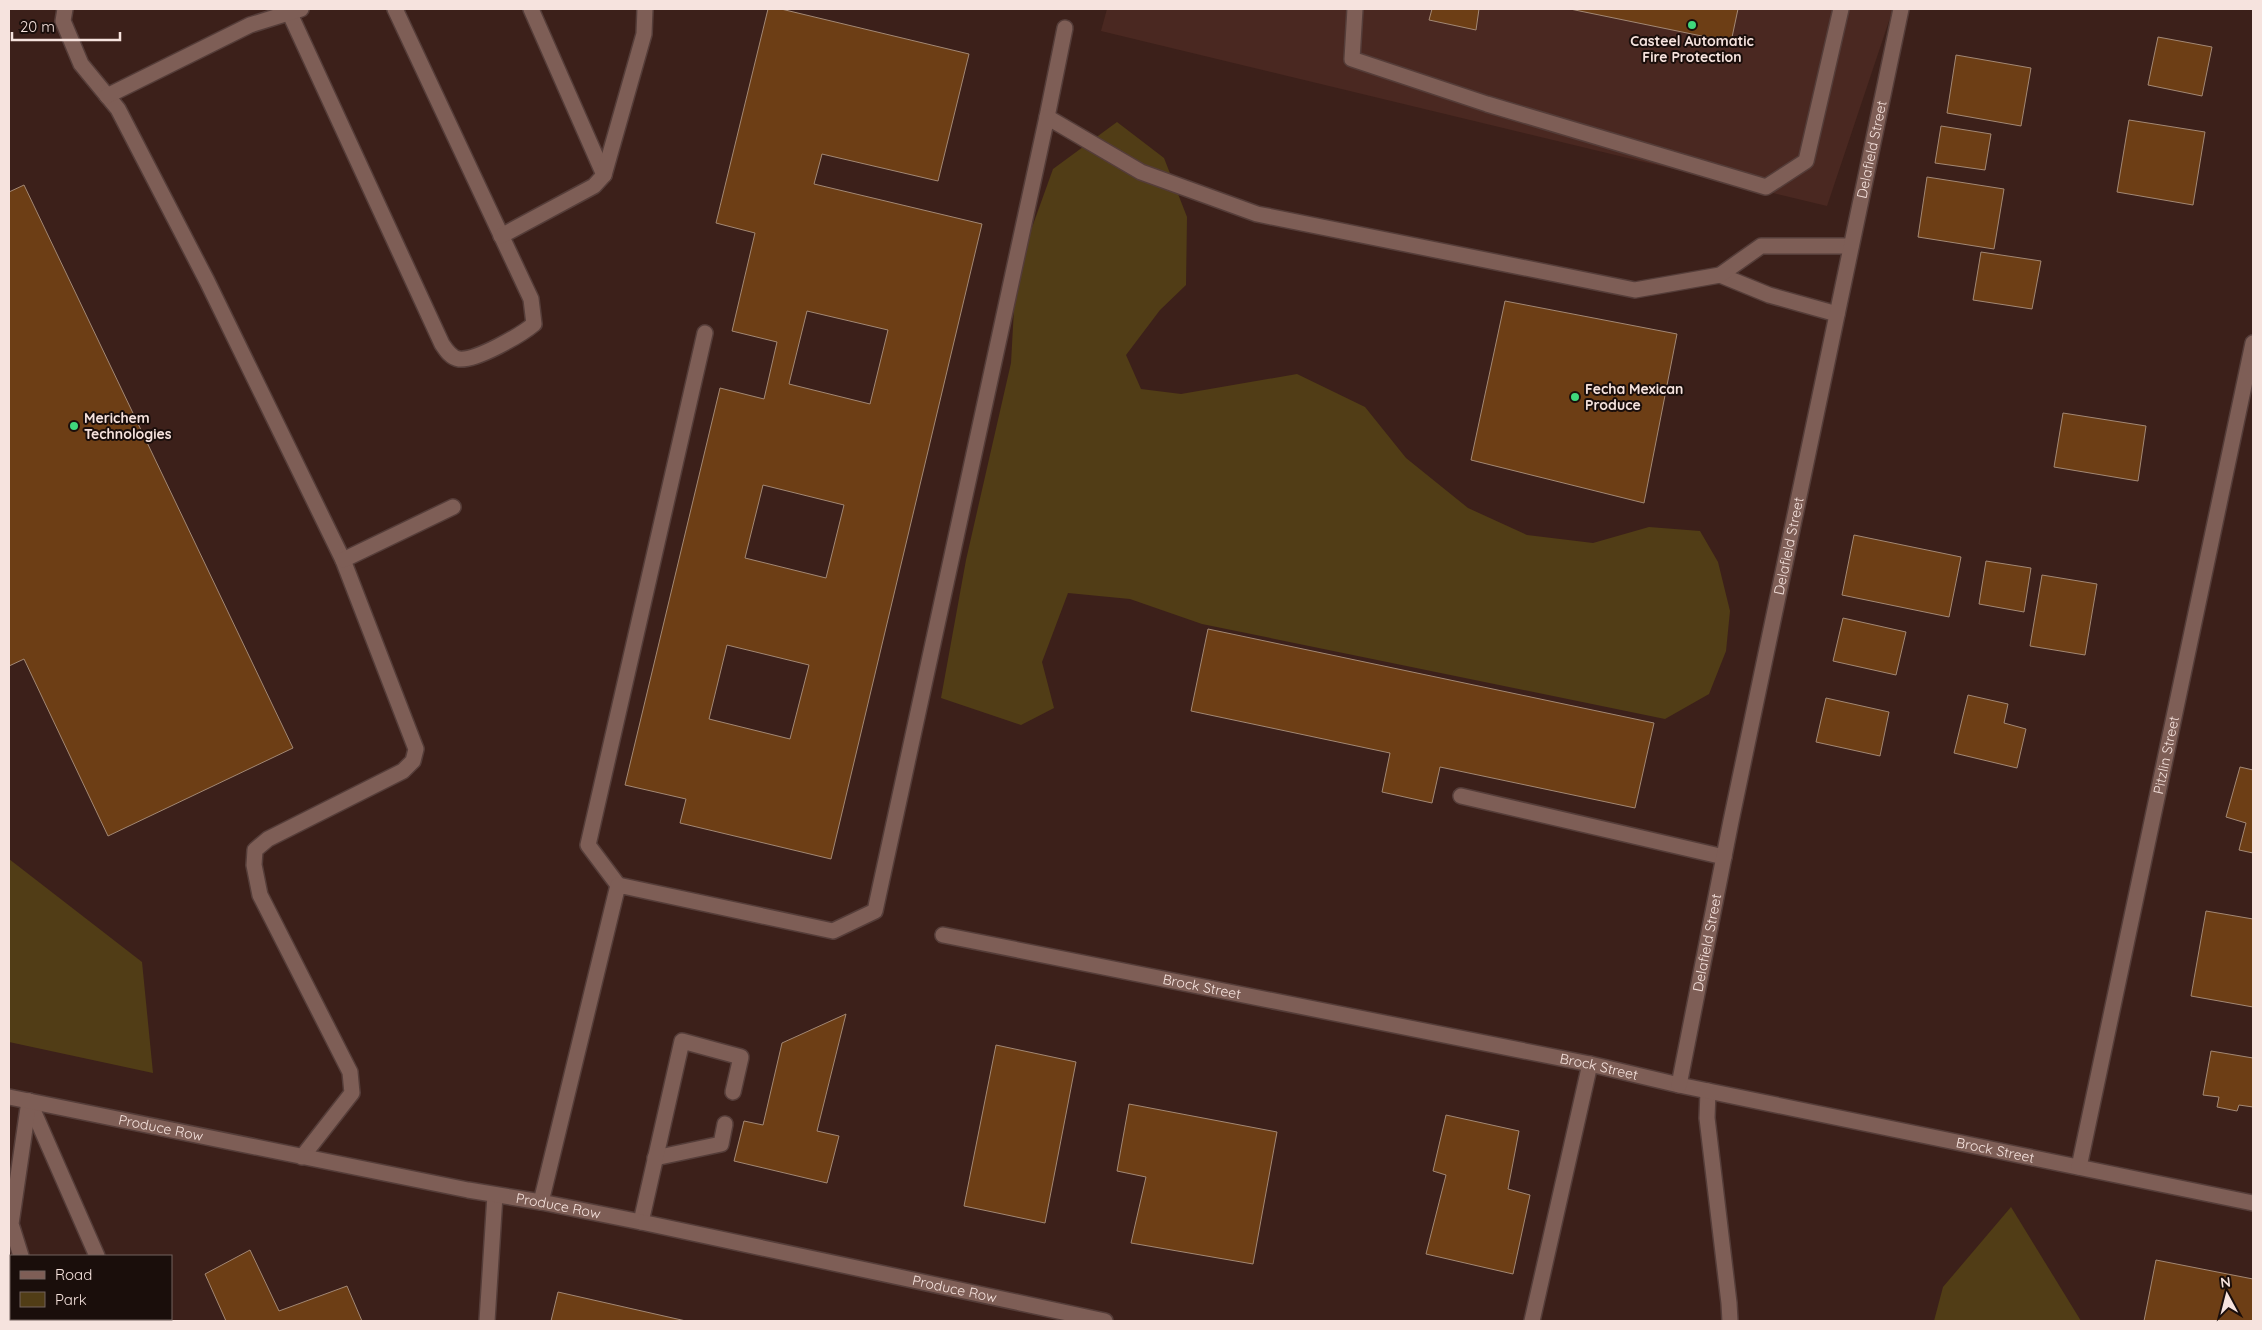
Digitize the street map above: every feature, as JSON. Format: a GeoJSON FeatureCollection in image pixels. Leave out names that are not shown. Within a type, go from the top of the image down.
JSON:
{"type":"FeatureCollection","features":[{"type":"Feature","properties":{"kind":"street"},"geometry":{"type":"LineString","coordinates":[[65,9],[63,21],[81,64],[118,109],[202,272],[342,560],[416,749],[413,761],[403,771],[268,839],[255,850],[254,865],[260,895],[350,1072],[352,1093],[302,1157]]}},
{"type":"Feature","properties":{"kind":"street"},"geometry":{"type":"LineString","coordinates":[[107,96],[250,25],[296,11],[442,344],[450,355],[460,359],[478,354],[525,331],[534,324],[531,299],[395,9]]}},
{"type":"Feature","properties":{"kind":"street"},"geometry":{"type":"LineString","coordinates":[[531,9],[604,175]]}},
{"type":"Feature","properties":{"kind":"street"},"geometry":{"type":"LineString","coordinates":[[501,236],[594,186],[604,175],[644,34],[645,9]]}},
{"type":"Feature","properties":{"kind":"street"},"geometry":{"type":"LineString","coordinates":[[1355,9],[1352,58],[1487,104],[1766,187],[1806,161],[1841,9]]}},
{"type":"Feature","properties":{"kind":"street","name":"Delafield Street"},"geometry":{"type":"LineString","coordinates":[[1679,1085],[1724,857],[1901,9]]}},
{"type":"Feature","properties":{"kind":"street"},"geometry":{"type":"LineString","coordinates":[[705,333],[588,845],[618,885],[833,932],[875,911],[1065,28]]}},
{"type":"Feature","properties":{"kind":"street"},"geometry":{"type":"LineString","coordinates":[[1047,117],[1141,172],[1257,214],[1636,290],[1720,275],[1761,246],[1851,246]]}},
{"type":"Feature","properties":{"kind":"street"},"geometry":{"type":"LineString","coordinates":[[1720,275],[1769,295],[1837,314]]}},
{"type":"Feature","properties":{"kind":"street","name":"Pitzlin Street"},"geometry":{"type":"LineString","coordinates":[[2079,1167],[2253,343]]}},
{"type":"Feature","properties":{"kind":"street"},"geometry":{"type":"LineString","coordinates":[[342,560],[453,507]]}},
{"type":"Feature","properties":{"kind":"street"},"geometry":{"type":"LineString","coordinates":[[1461,796],[1724,857]]}},
{"type":"Feature","properties":{"kind":"street"},"geometry":{"type":"LineString","coordinates":[[541,1202],[618,885]]}},
{"type":"Feature","properties":{"kind":"street","name":"Brock Street"},"geometry":{"type":"LineString","coordinates":[[943,935],[1590,1064],[1679,1085],[2253,1203]]}},
{"type":"Feature","properties":{"kind":"street"},"geometry":{"type":"LineString","coordinates":[[641,1222],[682,1041],[741,1057],[732,1092]]}},
{"type":"Feature","properties":{"kind":"street"},"geometry":{"type":"LineString","coordinates":[[1532,1321],[1590,1064]]}},
{"type":"Feature","properties":{"kind":"street"},"geometry":{"type":"LineString","coordinates":[[1708,1091],[1707,1118],[1730,1303],[1730,1321]]}},
{"type":"Feature","properties":{"kind":"street","name":"Produce Row"},"geometry":{"type":"LineString","coordinates":[[9,1097],[495,1196],[541,1202],[641,1222],[1105,1321]]}},
{"type":"Feature","properties":{"kind":"street"},"geometry":{"type":"LineString","coordinates":[[21,1255],[11,1224],[29,1101]]}},
{"type":"Feature","properties":{"kind":"street"},"geometry":{"type":"LineString","coordinates":[[29,1101],[97,1255]]}},
{"type":"Feature","properties":{"kind":"street"},"geometry":{"type":"LineString","coordinates":[[655,1158],[721,1144],[726,1124]]}},
{"type":"Feature","properties":{"kind":"street"},"geometry":{"type":"LineString","coordinates":[[486,1321],[495,1196]]}},
{"type":"Feature","properties":{"kind":"shaded area"},"geometry":{"type":"Polygon","coordinates":[[[1107,9],[1893,9],[1827,206],[1101,31],[1107,9]]]}},
{"type":"Feature","properties":{"kind":"green space"},"geometry":{"type":"Polygon","coordinates":[[[1117,122],[1164,158],[1187,217],[1186,285],[1160,310],[1126,355],[1141,389],[1181,394],[1297,374],[1365,407],[1406,458],[1468,508],[1527,535],[1593,543],[1649,527],[1700,531],[1718,562],[1730,611],[1726,651],[1709,694],[1665,719],[1202,624],[1130,599],[1068,593],[1042,662],[1054,708],[1021,725],[941,698],[966,560],[1011,363],[1016,272],[1053,169],[1117,122]]]}},
{"type":"Feature","properties":{"kind":"green space"},"geometry":{"type":"Polygon","coordinates":[[[9,859],[142,962],[153,1073],[9,1042],[9,859]]]}},
{"type":"Feature","properties":{"kind":"green space"},"geometry":{"type":"Polygon","coordinates":[[[2011,1207],[2081,1321],[1934,1321],[1943,1287],[2011,1207]]]}},
{"type":"Feature","properties":{"kind":"building"},"geometry":{"type":"Polygon","coordinates":[[[768,9],[781,9],[969,54],[938,181],[822,154],[814,184],[982,224],[831,859],[680,823],[686,799],[625,785],[720,388],[764,399],[777,342],[732,331],[755,233],[716,223],[768,9]],[[807,311],[789,384],[870,404],[888,330],[807,311]],[[763,485],[745,558],[826,578],[844,505],[763,485]],[[727,645],[709,719],[790,739],[809,665],[727,645]]]}},
{"type":"Feature","properties":{"kind":"building"},"geometry":{"type":"Polygon","coordinates":[[[1432,9],[1479,9],[1476,30],[1429,20],[1432,9]]]}},
{"type":"Feature","properties":{"kind":"building","name":"Casteel Automatic Fire Protection"},"geometry":{"type":"Polygon","coordinates":[[[1570,9],[1738,9],[1731,42],[1570,9]]]}},
{"type":"Feature","properties":{"kind":"building"},"geometry":{"type":"Polygon","coordinates":[[[2158,37],[2212,47],[2202,96],[2148,85],[2158,37]]]}},
{"type":"Feature","properties":{"kind":"building"},"geometry":{"type":"Polygon","coordinates":[[[1956,55],[2031,68],[2021,126],[1947,113],[1956,55]]]}},
{"type":"Feature","properties":{"kind":"building"},"geometry":{"type":"Polygon","coordinates":[[[2129,120],[2205,132],[2193,205],[2117,192],[2129,120]]]}},
{"type":"Feature","properties":{"kind":"building"},"geometry":{"type":"Polygon","coordinates":[[[1941,126],[1991,134],[1985,170],[1935,163],[1941,126]]]}},
{"type":"Feature","properties":{"kind":"building"},"geometry":{"type":"Polygon","coordinates":[[[1927,177],[2004,189],[1994,249],[1918,237],[1927,177]]]}},
{"type":"Feature","properties":{"kind":"building","name":"Merichem Technologies"},"geometry":{"type":"Polygon","coordinates":[[[24,185],[293,748],[108,836],[24,659],[9,666],[9,192],[24,185]]]}},
{"type":"Feature","properties":{"kind":"building"},"geometry":{"type":"Polygon","coordinates":[[[1981,252],[2041,261],[2032,309],[1973,300],[1981,252]]]}},
{"type":"Feature","properties":{"kind":"building","name":"Fecha Mexican Produce"},"geometry":{"type":"Polygon","coordinates":[[[1505,301],[1677,334],[1644,503],[1471,460],[1505,301]]]}},
{"type":"Feature","properties":{"kind":"building"},"geometry":{"type":"Polygon","coordinates":[[[2063,413],[2146,426],[2138,481],[2054,467],[2063,413]]]}},
{"type":"Feature","properties":{"kind":"building"},"geometry":{"type":"Polygon","coordinates":[[[1854,535],[1961,557],[1949,617],[1842,595],[1854,535]]]}},
{"type":"Feature","properties":{"kind":"building"},"geometry":{"type":"Polygon","coordinates":[[[1986,561],[2031,568],[2024,612],[1979,604],[1986,561]]]}},
{"type":"Feature","properties":{"kind":"building"},"geometry":{"type":"Polygon","coordinates":[[[2042,575],[2097,584],[2085,655],[2030,646],[2042,575]]]}},
{"type":"Feature","properties":{"kind":"building"},"geometry":{"type":"Polygon","coordinates":[[[1843,618],[1906,632],[1896,675],[1833,661],[1843,618]]]}},
{"type":"Feature","properties":{"kind":"building"},"geometry":{"type":"Polygon","coordinates":[[[1208,629],[1654,723],[1635,808],[1440,767],[1432,803],[1382,792],[1390,753],[1191,711],[1208,629]]]}},
{"type":"Feature","properties":{"kind":"building"},"geometry":{"type":"Polygon","coordinates":[[[1968,695],[2008,704],[2004,723],[2026,729],[2017,768],[1954,753],[1968,695]]]}},
{"type":"Feature","properties":{"kind":"building"},"geometry":{"type":"Polygon","coordinates":[[[1826,698],[1889,712],[1880,756],[1816,742],[1826,698]]]}},
{"type":"Feature","properties":{"kind":"building"},"geometry":{"type":"Polygon","coordinates":[[[2240,767],[2253,770],[2253,853],[2239,850],[2246,823],[2226,817],[2240,767]]]}},
{"type":"Feature","properties":{"kind":"building"},"geometry":{"type":"Polygon","coordinates":[[[2206,911],[2253,919],[2253,1007],[2191,996],[2206,911]]]}},
{"type":"Feature","properties":{"kind":"building"},"geometry":{"type":"Polygon","coordinates":[[[846,1014],[817,1131],[839,1136],[827,1183],[734,1161],[744,1121],[763,1125],[782,1043],[846,1014]]]}},
{"type":"Feature","properties":{"kind":"building"},"geometry":{"type":"Polygon","coordinates":[[[996,1045],[1076,1062],[1045,1223],[964,1206],[996,1045]]]}},
{"type":"Feature","properties":{"kind":"building"},"geometry":{"type":"Polygon","coordinates":[[[2211,1051],[2253,1058],[2253,1107],[2239,1105],[2237,1111],[2217,1107],[2219,1097],[2203,1095],[2211,1051]]]}},
{"type":"Feature","properties":{"kind":"building"},"geometry":{"type":"Polygon","coordinates":[[[1129,1104],[1277,1132],[1253,1264],[1131,1243],[1146,1177],[1117,1171],[1129,1104]]]}},
{"type":"Feature","properties":{"kind":"building"},"geometry":{"type":"Polygon","coordinates":[[[1446,1115],[1519,1131],[1508,1189],[1530,1195],[1513,1274],[1426,1254],[1446,1175],[1433,1171],[1446,1115]]]}},
{"type":"Feature","properties":{"kind":"building"},"geometry":{"type":"Polygon","coordinates":[[[250,1250],[279,1311],[347,1286],[362,1321],[226,1321],[205,1274],[250,1250]]]}},
{"type":"Feature","properties":{"kind":"building"},"geometry":{"type":"Polygon","coordinates":[[[2156,1260],[2253,1279],[2253,1321],[2144,1321],[2156,1260]]]}},
{"type":"Feature","properties":{"kind":"building"},"geometry":{"type":"Polygon","coordinates":[[[558,1292],[686,1321],[551,1321],[558,1292]]]}},
{"type":"Feature","properties":{"kind":"place","name":"Casteel Automatic Fire Protection"},"geometry":{"type":"Point","coordinates":[1692,25]}},
{"type":"Feature","properties":{"kind":"place","name":"Fecha Mexican Produce"},"geometry":{"type":"Point","coordinates":[1575,397]}},
{"type":"Feature","properties":{"kind":"place","name":"Merichem Technologies"},"geometry":{"type":"Point","coordinates":[74,426]}}]}
